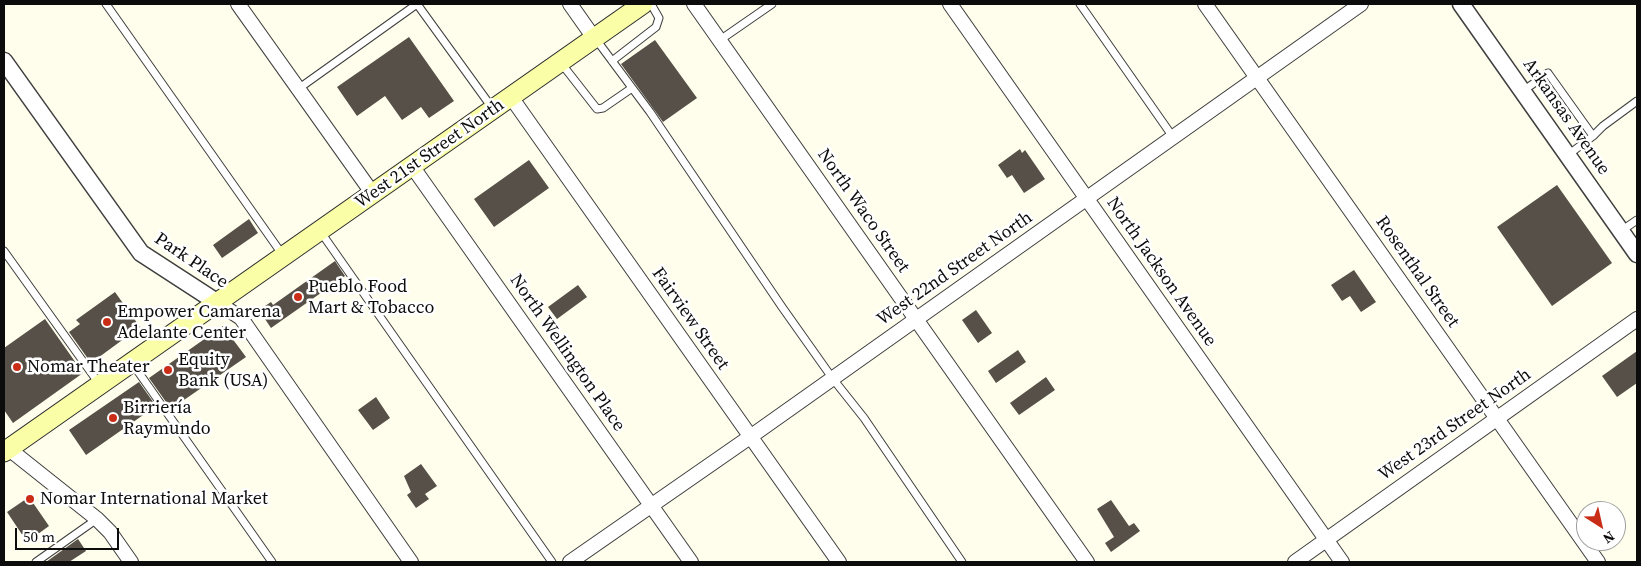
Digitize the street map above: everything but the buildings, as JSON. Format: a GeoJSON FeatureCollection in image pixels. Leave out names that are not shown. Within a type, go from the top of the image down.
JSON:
{"type":"FeatureCollection","features":[{"type":"Feature","properties":{"kind":"main road","name":"West 21st Street North"},"geometry":{"type":"LineString","coordinates":[[5,449],[284,257],[643,4]]}},
{"type":"Feature","properties":{"kind":"street"},"geometry":{"type":"LineString","coordinates":[[238,4],[372,194]]}},
{"type":"Feature","properties":{"kind":"street"},"geometry":{"type":"LineString","coordinates":[[570,4],[594,38]]}},
{"type":"Feature","properties":{"kind":"street","name":"North Waco Street"},"geometry":{"type":"LineString","coordinates":[[694,4],[1087,562]]}},
{"type":"Feature","properties":{"kind":"street","name":"North Jackson Avenue"},"geometry":{"type":"LineString","coordinates":[[950,4],[1342,562]]}},
{"type":"Feature","properties":{"kind":"street","name":"Rosenthal Street"},"geometry":{"type":"LineString","coordinates":[[1205,4],[1598,562]]}},
{"type":"Feature","properties":{"kind":"street","name":"West 22nd Street North"},"geometry":{"type":"LineString","coordinates":[[570,562],[916,320],[1361,4]]}},
{"type":"Feature","properties":{"kind":"street","name":"Arkansas Avenue"},"geometry":{"type":"LineString","coordinates":[[1461,4],[1637,254]]}},
{"type":"Feature","properties":{"kind":"street","name":"Park Place"},"geometry":{"type":"LineString","coordinates":[[4,61],[141,253],[241,318],[411,562]]}},
{"type":"Feature","properties":{"kind":"street","name":"Fairview Street"},"geometry":{"type":"LineString","coordinates":[[511,97],[838,562]]}},
{"type":"Feature","properties":{"kind":"street","name":"North Wellington Place"},"geometry":{"type":"LineString","coordinates":[[412,166],[691,562]]}},
{"type":"Feature","properties":{"kind":"street","name":"West 23rd Street North"},"geometry":{"type":"LineString","coordinates":[[1295,562],[1637,318]]}},
{"type":"Feature","properties":{"kind":"street"},"geometry":{"type":"LineString","coordinates":[[5,449],[97,519],[110,532],[131,562]]}},
{"type":"Feature","properties":{"kind":"lane"},"geometry":{"type":"LineString","coordinates":[[106,4],[284,257]]}},
{"type":"Feature","properties":{"kind":"lane"},"geometry":{"type":"LineString","coordinates":[[298,89],[417,4],[493,109]]}},
{"type":"Feature","properties":{"kind":"lane"},"geometry":{"type":"LineString","coordinates":[[612,61],[656,27],[659,18],[651,4]]}},
{"type":"Feature","properties":{"kind":"lane"},"geometry":{"type":"LineString","coordinates":[[720,40],[772,4]]}},
{"type":"Feature","properties":{"kind":"lane"},"geometry":{"type":"LineString","coordinates":[[1080,4],[1173,137]]}},
{"type":"Feature","properties":{"kind":"lane"},"geometry":{"type":"LineString","coordinates":[[594,38],[702,186],[731,234],[832,379],[864,418],[962,562]]}},
{"type":"Feature","properties":{"kind":"lane"},"geometry":{"type":"LineString","coordinates":[[561,62],[597,109],[603,108],[632,88]]}},
{"type":"Feature","properties":{"kind":"lane"},"geometry":{"type":"LineString","coordinates":[[1523,91],[1548,73],[1593,136]]}},
{"type":"Feature","properties":{"kind":"lane"},"geometry":{"type":"LineString","coordinates":[[1567,155],[1637,101]]}},
{"type":"Feature","properties":{"kind":"lane"},"geometry":{"type":"LineString","coordinates":[[1621,231],[1637,220]]}},
{"type":"Feature","properties":{"kind":"lane"},"geometry":{"type":"LineString","coordinates":[[320,231],[552,562]]}},
{"type":"Feature","properties":{"kind":"lane"},"geometry":{"type":"LineString","coordinates":[[4,251],[100,385]]}},
{"type":"Feature","properties":{"kind":"lane"},"geometry":{"type":"LineString","coordinates":[[131,363],[272,562]]}},
{"type":"Feature","properties":{"kind":"lane"},"geometry":{"type":"LineString","coordinates":[[36,562],[97,519]]}},
{"type":"Feature","properties":{"kind":"place","name":"Pueblo Food Mart & Tobacco"},"geometry":{"type":"Point","coordinates":[298,297]}},
{"type":"Feature","properties":{"kind":"place","name":"Empower Camarena Adelante Center"},"geometry":{"type":"Point","coordinates":[107,322]}},
{"type":"Feature","properties":{"kind":"place","name":"Nomar Theater"},"geometry":{"type":"Point","coordinates":[17,367]}},
{"type":"Feature","properties":{"kind":"place","name":"Equity Bank (USA)"},"geometry":{"type":"Point","coordinates":[168,370]}},
{"type":"Feature","properties":{"kind":"place","name":"Birriería Raymundo"},"geometry":{"type":"Point","coordinates":[113,418]}},
{"type":"Feature","properties":{"kind":"place","name":"Nomar International Market"},"geometry":{"type":"Point","coordinates":[30,499]}}]}
